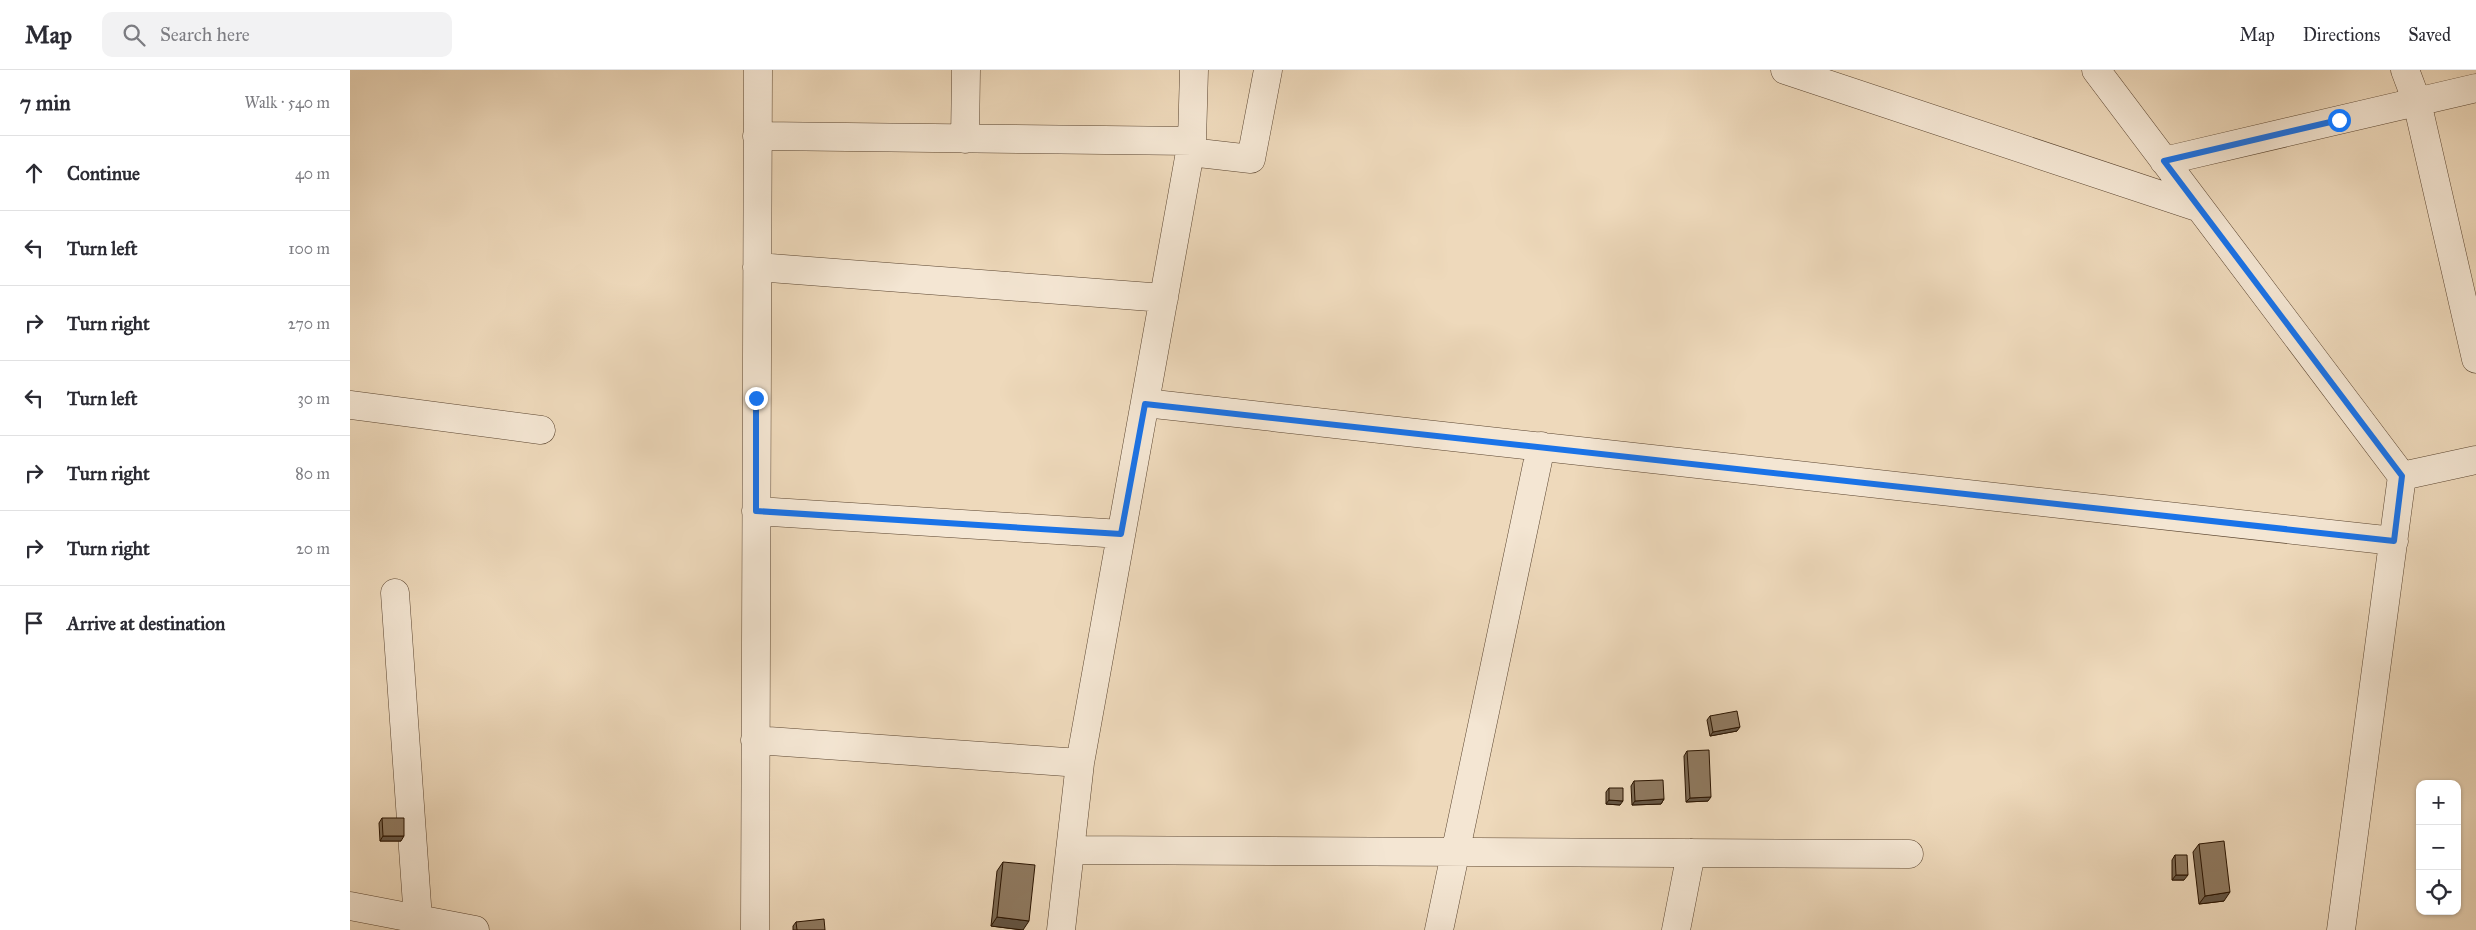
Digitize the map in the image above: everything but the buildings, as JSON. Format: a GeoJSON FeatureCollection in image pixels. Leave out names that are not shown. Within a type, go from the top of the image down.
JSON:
{"type":"FeatureCollection","features":[{"type":"Feature","properties":{"kind":"street"},"geometry":{"type":"LineString","coordinates":[[755,930],[758,70]]}},
{"type":"Feature","properties":{"kind":"street"},"geometry":{"type":"LineString","coordinates":[[964,138],[966,70]]}},
{"type":"Feature","properties":{"kind":"street"},"geometry":{"type":"LineString","coordinates":[[1060,930],[1080,763],[1191,147],[1194,70]]}},
{"type":"Feature","properties":{"kind":"street"},"geometry":{"type":"LineString","coordinates":[[757,136],[964,138],[1191,147],[1251,159],[1268,70]]}},
{"type":"Feature","properties":{"kind":"street"},"geometry":{"type":"LineString","coordinates":[[1785,70],[2200,208]]}},
{"type":"Feature","properties":{"kind":"street"},"geometry":{"type":"LineString","coordinates":[[2096,70],[2402,476],[2341,930]]}},
{"type":"Feature","properties":{"kind":"street"},"geometry":{"type":"LineString","coordinates":[[2405,70],[2417,102],[2476,359]]}},
{"type":"Feature","properties":{"kind":"street"},"geometry":{"type":"LineString","coordinates":[[2164,161],[2476,88]]}},
{"type":"Feature","properties":{"kind":"street"},"geometry":{"type":"LineString","coordinates":[[757,267],[1164,298]]}},
{"type":"Feature","properties":{"kind":"street"},"geometry":{"type":"LineString","coordinates":[[1145,404],[2394,541]]}},
{"type":"Feature","properties":{"kind":"street"},"geometry":{"type":"LineString","coordinates":[[350,405],[541,430]]}},
{"type":"Feature","properties":{"kind":"street"},"geometry":{"type":"LineString","coordinates":[[1439,930],[1541,446]]}},
{"type":"Feature","properties":{"kind":"street"},"geometry":{"type":"LineString","coordinates":[[2402,476],[2476,460]]}},
{"type":"Feature","properties":{"kind":"street"},"geometry":{"type":"LineString","coordinates":[[756,511],[1121,534]]}},
{"type":"Feature","properties":{"kind":"street"},"geometry":{"type":"LineString","coordinates":[[395,593],[418,919]]}},
{"type":"Feature","properties":{"kind":"street"},"geometry":{"type":"LineString","coordinates":[[755,740],[1080,763]]}},
{"type":"Feature","properties":{"kind":"street"},"geometry":{"type":"LineString","coordinates":[[1070,850],[1908,854]]}},
{"type":"Feature","properties":{"kind":"street"},"geometry":{"type":"LineString","coordinates":[[1676,930],[1691,853]]}},
{"type":"Feature","properties":{"kind":"street"},"geometry":{"type":"LineString","coordinates":[[350,906],[475,930]]}},
{"type":"Feature","properties":{"kind":"route"},"geometry":{"type":"LineString","coordinates":[[756,398],[756,511],[1121,534],[1145,404],[2394,541],[2402,476],[2164,161],[2339,120]]}}]}
